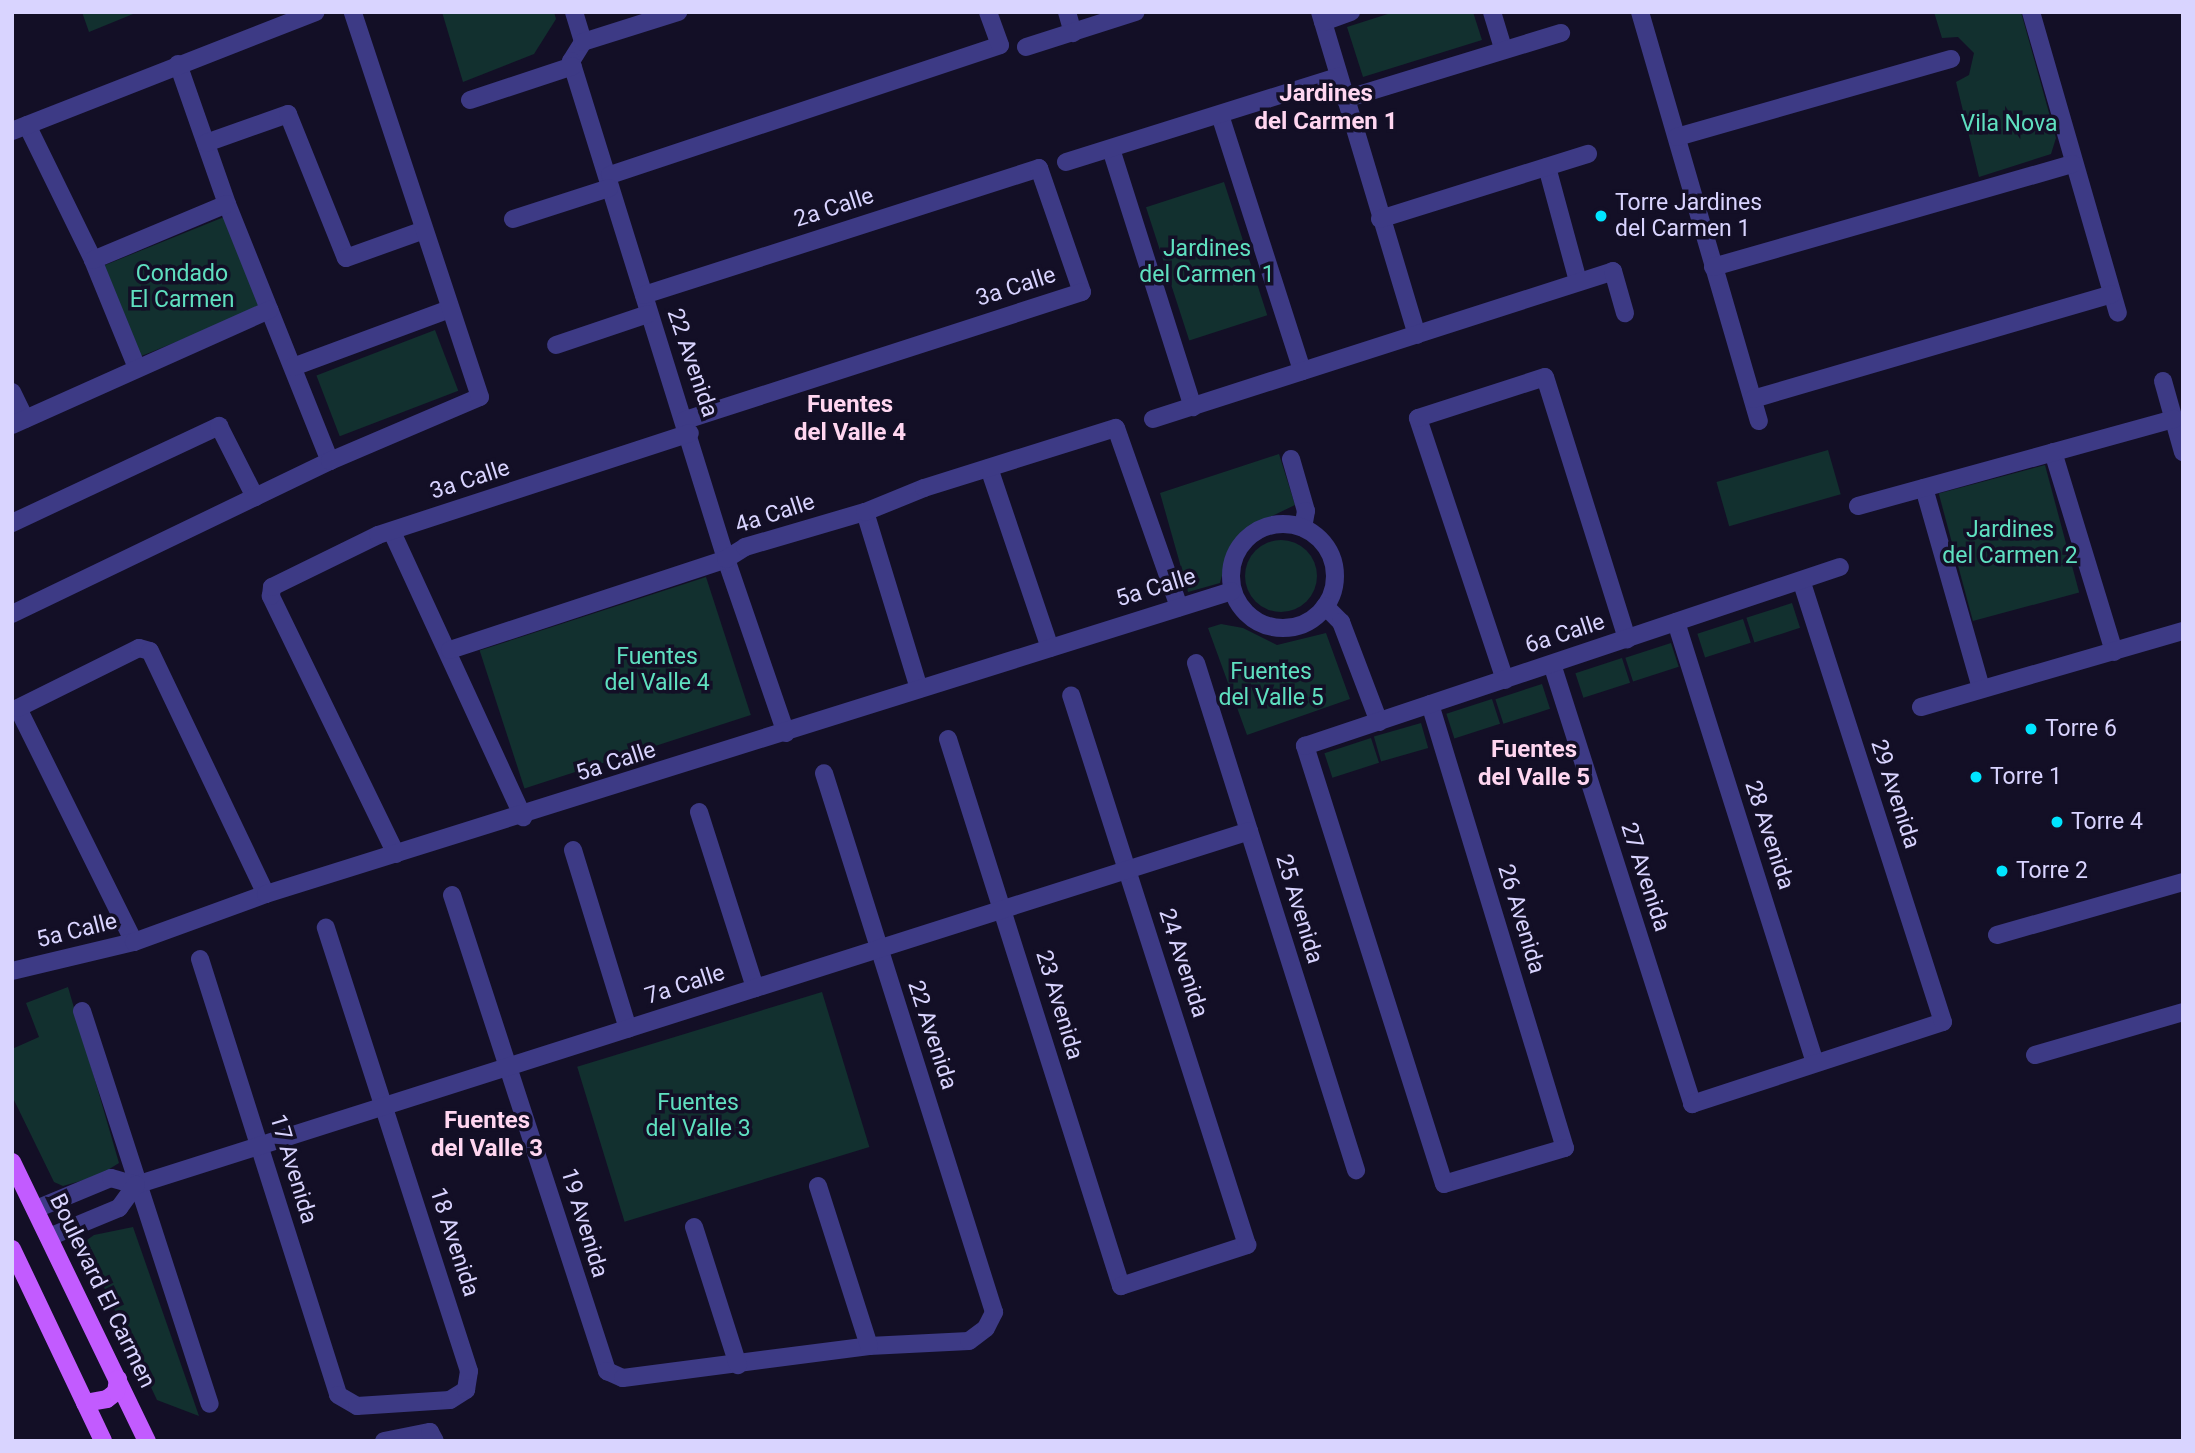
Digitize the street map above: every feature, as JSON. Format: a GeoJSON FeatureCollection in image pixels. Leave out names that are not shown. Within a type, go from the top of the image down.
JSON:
{"type":"FeatureCollection","features":[{"type":"Feature","properties":{"kind":"main road","name":"Boulevard El Carmen"},"geometry":{"type":"LineString","coordinates":[[12,1162],[148,1441]]}},
{"type":"Feature","properties":{"kind":"main road"},"geometry":{"type":"LineString","coordinates":[[12,1249],[103,1441]]}},
{"type":"Feature","properties":{"kind":"main road"},"geometry":{"type":"LineString","coordinates":[[85,1403],[107,1399],[116,1392],[118,1379]]}},
{"type":"Feature","properties":{"kind":"street"},"geometry":{"type":"LineString","coordinates":[[137,368],[93,260],[19,128],[315,12]]}},
{"type":"Feature","properties":{"kind":"street"},"geometry":{"type":"LineString","coordinates":[[12,614],[330,461],[480,397],[354,12]]}},
{"type":"Feature","properties":{"kind":"street"},"geometry":{"type":"LineString","coordinates":[[573,12],[583,42]]}},
{"type":"Feature","properties":{"kind":"street"},"geometry":{"type":"LineString","coordinates":[[470,100],[573,66],[575,50],[583,42],[678,12]]}},
{"type":"Feature","properties":{"kind":"street"},"geometry":{"type":"LineString","coordinates":[[513,219],[609,181],[1000,45],[988,12]]}},
{"type":"Feature","properties":{"kind":"street"},"geometry":{"type":"LineString","coordinates":[[1067,12],[1073,33]]}},
{"type":"Feature","properties":{"kind":"street"},"geometry":{"type":"LineString","coordinates":[[1026,47],[1136,12]]}},
{"type":"Feature","properties":{"kind":"street"},"geometry":{"type":"LineString","coordinates":[[1351,12],[1321,17],[1417,335]]}},
{"type":"Feature","properties":{"kind":"street"},"geometry":{"type":"LineString","coordinates":[[1492,12],[1503,49]]}},
{"type":"Feature","properties":{"kind":"street"},"geometry":{"type":"LineString","coordinates":[[1640,12],[1759,422]]}},
{"type":"Feature","properties":{"kind":"street"},"geometry":{"type":"LineString","coordinates":[[2031,12],[2118,313]]}},
{"type":"Feature","properties":{"kind":"street"},"geometry":{"type":"LineString","coordinates":[[1345,99],[1561,33]]}},
{"type":"Feature","properties":{"kind":"street"},"geometry":{"type":"LineString","coordinates":[[1676,136],[1951,60]]}},
{"type":"Feature","properties":{"kind":"street"},"geometry":{"type":"LineString","coordinates":[[178,64],[227,204],[330,461]]}},
{"type":"Feature","properties":{"kind":"street","name":"22 Avenida"},"geometry":{"type":"LineString","coordinates":[[573,66],[648,314],[688,427],[726,559],[786,733]]}},
{"type":"Feature","properties":{"kind":"street"},"geometry":{"type":"LineString","coordinates":[[1066,162],[1338,76]]}},
{"type":"Feature","properties":{"kind":"street"},"geometry":{"type":"LineString","coordinates":[[206,143],[288,114],[346,258],[424,230]]}},
{"type":"Feature","properties":{"kind":"street"},"geometry":{"type":"LineString","coordinates":[[1220,115],[1302,371]]}},
{"type":"Feature","properties":{"kind":"street"},"geometry":{"type":"LineString","coordinates":[[1111,149],[1193,407]]}},
{"type":"Feature","properties":{"kind":"street"},"geometry":{"type":"LineString","coordinates":[[1380,219],[1588,154]]}},
{"type":"Feature","properties":{"kind":"street"},"geometry":{"type":"LineString","coordinates":[[1713,267],[2073,164]]}},
{"type":"Feature","properties":{"kind":"street"},"geometry":{"type":"LineString","coordinates":[[1547,167],[1578,281]]}},
{"type":"Feature","properties":{"kind":"street","name":"2a Calle"},"geometry":{"type":"LineString","coordinates":[[644,295],[1039,168],[1082,292]]}},
{"type":"Feature","properties":{"kind":"street"},"geometry":{"type":"LineString","coordinates":[[93,260],[227,204]]}},
{"type":"Feature","properties":{"kind":"street"},"geometry":{"type":"LineString","coordinates":[[1153,419],[1613,271],[1625,313]]}},
{"type":"Feature","properties":{"kind":"street","name":"3a Calle"},"geometry":{"type":"LineString","coordinates":[[396,854],[271,596],[272,587],[392,532],[1082,292]]}},
{"type":"Feature","properties":{"kind":"street"},"geometry":{"type":"LineString","coordinates":[[1753,399],[2112,294]]}},
{"type":"Feature","properties":{"kind":"street"},"geometry":{"type":"LineString","coordinates":[[293,367],[450,309]]}},
{"type":"Feature","properties":{"kind":"street"},"geometry":{"type":"LineString","coordinates":[[12,392],[19,422],[269,310]]}},
{"type":"Feature","properties":{"kind":"street"},"geometry":{"type":"LineString","coordinates":[[556,345],[648,314]]}},
{"type":"Feature","properties":{"kind":"street"},"geometry":{"type":"LineString","coordinates":[[1505,680],[1418,418],[1545,377],[1627,639]]}},
{"type":"Feature","properties":{"kind":"street"},"geometry":{"type":"LineString","coordinates":[[2163,381],[2183,452]]}},
{"type":"Feature","properties":{"kind":"street"},"geometry":{"type":"LineString","coordinates":[[1858,506],[2174,419]]}},
{"type":"Feature","properties":{"kind":"street"},"geometry":{"type":"LineString","coordinates":[[12,523],[219,426],[255,497]]}},
{"type":"Feature","properties":{"kind":"street","name":"4a Calle"},"geometry":{"type":"LineString","coordinates":[[450,650],[726,559],[745,547],[865,512],[989,468],[1116,428],[1179,607]]}},
{"type":"Feature","properties":{"kind":"street"},"geometry":{"type":"LineString","coordinates":[[2053,452],[2114,652]]}},
{"type":"Feature","properties":{"kind":"street"},"geometry":{"type":"LineString","coordinates":[[1291,459],[1306,511],[1303,528]]}},
{"type":"Feature","properties":{"kind":"street"},"geometry":{"type":"LineString","coordinates":[[989,468],[1050,648]]}},
{"type":"Feature","properties":{"kind":"street"},"geometry":{"type":"LineString","coordinates":[[1924,488],[1981,688]]}},
{"type":"Feature","properties":{"kind":"street"},"geometry":{"type":"LineString","coordinates":[[865,512],[919,689]]}},
{"type":"Feature","properties":{"kind":"street"},"geometry":{"type":"LineString","coordinates":[[1280,523],[1303,528],[1322,541],[1334,568],[1335,583],[1325,606],[1309,622],[1278,629],[1249,617],[1232,591],[1233,559],[1251,534],[1280,523]]}},
{"type":"Feature","properties":{"kind":"street"},"geometry":{"type":"LineString","coordinates":[[392,532],[450,650],[523,817]]}},
{"type":"Feature","properties":{"kind":"street","name":"6a Calle"},"geometry":{"type":"LineString","coordinates":[[1444,1184],[1305,746],[1840,568]]}},
{"type":"Feature","properties":{"kind":"street","name":"29 Avenida"},"geometry":{"type":"LineString","coordinates":[[1801,581],[1943,1022],[1815,1063]]}},
{"type":"Feature","properties":{"kind":"street","name":"5a Calle"},"geometry":{"type":"LineString","coordinates":[[12,971],[134,942],[266,894],[523,817],[1232,591]]}},
{"type":"Feature","properties":{"kind":"street"},"geometry":{"type":"LineString","coordinates":[[1325,606],[1341,622],[1379,722]]}},
{"type":"Feature","properties":{"kind":"street","name":"28 Avenida"},"geometry":{"type":"LineString","coordinates":[[1676,622],[1815,1063]]}},
{"type":"Feature","properties":{"kind":"street"},"geometry":{"type":"LineString","coordinates":[[1921,707],[2183,631]]}},
{"type":"Feature","properties":{"kind":"street"},"geometry":{"type":"LineString","coordinates":[[134,942],[18,708],[146,647],[266,894]]}},
{"type":"Feature","properties":{"kind":"street","name":"25 Avenida"},"geometry":{"type":"LineString","coordinates":[[1196,663],[1356,1170]]}},
{"type":"Feature","properties":{"kind":"street","name":"27 Avenida"},"geometry":{"type":"LineString","coordinates":[[1552,664],[1692,1104],[1815,1063]]}},
{"type":"Feature","properties":{"kind":"street","name":"24 Avenida"},"geometry":{"type":"LineString","coordinates":[[1071,695],[1247,1245],[1121,1286]]}},
{"type":"Feature","properties":{"kind":"street","name":"26 Avenida"},"geometry":{"type":"LineString","coordinates":[[1430,705],[1565,1148],[1444,1184]]}},
{"type":"Feature","properties":{"kind":"street","name":"23 Avenida"},"geometry":{"type":"LineString","coordinates":[[948,738],[1121,1286]]}},
{"type":"Feature","properties":{"kind":"street","name":"22 Avenida"},"geometry":{"type":"LineString","coordinates":[[824,773],[993,1312],[986,1328],[969,1341],[869,1346]]}},
{"type":"Feature","properties":{"kind":"street"},"geometry":{"type":"LineString","coordinates":[[699,812],[755,988]]}},
{"type":"Feature","properties":{"kind":"street","name":"7a Calle"},"geometry":{"type":"LineString","coordinates":[[136,1185],[1249,831]]}},
{"type":"Feature","properties":{"kind":"street"},"geometry":{"type":"LineString","coordinates":[[573,850],[628,1029]]}},
{"type":"Feature","properties":{"kind":"street"},"geometry":{"type":"LineString","coordinates":[[1997,935],[2183,882]]}},
{"type":"Feature","properties":{"kind":"street","name":"19 Avenida"},"geometry":{"type":"LineString","coordinates":[[452,895],[509,1066],[603,1367],[623,1378],[738,1365]]}},
{"type":"Feature","properties":{"kind":"street","name":"18 Avenida"},"geometry":{"type":"LineString","coordinates":[[326,928],[469,1371],[466,1390],[450,1400],[357,1406],[338,1395]]}},
{"type":"Feature","properties":{"kind":"street","name":"17 Avenida"},"geometry":{"type":"LineString","coordinates":[[200,959],[338,1395]]}},
{"type":"Feature","properties":{"kind":"street"},"geometry":{"type":"LineString","coordinates":[[82,1011],[136,1185],[210,1404]]}},
{"type":"Feature","properties":{"kind":"street"},"geometry":{"type":"LineString","coordinates":[[2035,1055],[2183,1012]]}},
{"type":"Feature","properties":{"kind":"street"},"geometry":{"type":"LineString","coordinates":[[36,1209],[111,1178],[136,1185]]}},
{"type":"Feature","properties":{"kind":"street"},"geometry":{"type":"LineString","coordinates":[[49,1237],[119,1208],[136,1185]]}},
{"type":"Feature","properties":{"kind":"street"},"geometry":{"type":"LineString","coordinates":[[694,1227],[738,1365],[869,1346],[818,1186]]}},
{"type":"Feature","properties":{"kind":"street"},"geometry":{"type":"LineString","coordinates":[[384,1441],[430,1432],[435,1441]]}},
{"type":"Feature","properties":{"kind":"green space"},"geometry":{"type":"Polygon","coordinates":[[[82,12],[138,12],[89,32],[82,12]]]}},
{"type":"Feature","properties":{"kind":"green space"},"geometry":{"type":"Polygon","coordinates":[[[442,12],[554,12],[556,19],[534,54],[463,82],[442,12]]]}},
{"type":"Feature","properties":{"kind":"green space","name":"Jardines del Carmen 1"},"geometry":{"type":"Polygon","coordinates":[[[1394,12],[1473,12],[1482,40],[1363,77],[1347,27],[1394,12]]]}},
{"type":"Feature","properties":{"kind":"green space","name":"Vila Nova"},"geometry":{"type":"Polygon","coordinates":[[[1934,12],[2021,12],[2056,138],[2051,154],[1979,177],[1956,82],[1969,75],[1974,53],[1958,37],[1942,38],[1934,12]]]}},
{"type":"Feature","properties":{"kind":"green space","name":"Jardines del Carmen 1"},"geometry":{"type":"Polygon","coordinates":[[[1224,182],[1267,315],[1189,340],[1146,207],[1224,182]]]}},
{"type":"Feature","properties":{"kind":"green space","name":"Condado El Carmen"},"geometry":{"type":"Polygon","coordinates":[[[224,217],[261,308],[140,357],[103,266],[224,217]]]}},
{"type":"Feature","properties":{"kind":"green space"},"geometry":{"type":"Polygon","coordinates":[[[435,330],[458,391],[340,436],[316,376],[435,330]]]}},
{"type":"Feature","properties":{"kind":"green space"},"geometry":{"type":"Polygon","coordinates":[[[1828,450],[1841,494],[1729,526],[1716,482],[1828,450]]]}},
{"type":"Feature","properties":{"kind":"green space"},"geometry":{"type":"Polygon","coordinates":[[[1279,454],[1295,505],[1247,528],[1229,548],[1220,583],[1188,592],[1160,493],[1279,454]]]}},
{"type":"Feature","properties":{"kind":"green space","name":"Jardines del Carmen 2"},"geometry":{"type":"Polygon","coordinates":[[[2045,465],[2079,593],[1973,621],[1939,493],[2045,465]]]}},
{"type":"Feature","properties":{"kind":"green space"},"geometry":{"type":"Polygon","coordinates":[[[1281,540],[1301,546],[1311,556],[1317,576],[1311,596],[1301,606],[1281,612],[1261,606],[1251,596],[1245,576],[1251,556],[1261,546],[1281,540]]]}},
{"type":"Feature","properties":{"kind":"green space","name":"Fuentes del Valle 4"},"geometry":{"type":"Polygon","coordinates":[[[706,577],[751,715],[524,788],[480,651],[706,577]]]}},
{"type":"Feature","properties":{"kind":"green space"},"geometry":{"type":"Polygon","coordinates":[[[1792,603],[1800,628],[1754,643],[1746,618],[1792,603]]]}},
{"type":"Feature","properties":{"kind":"green space"},"geometry":{"type":"Polygon","coordinates":[[[1743,619],[1751,643],[1705,658],[1697,634],[1743,619]]]}},
{"type":"Feature","properties":{"kind":"green space","name":"Fuentes del Valle 5"},"geometry":{"type":"Polygon","coordinates":[[[1221,624],[1243,628],[1277,645],[1326,633],[1350,699],[1247,735],[1208,628],[1221,624]]]}},
{"type":"Feature","properties":{"kind":"green space"},"geometry":{"type":"Polygon","coordinates":[[[1671,643],[1679,667],[1633,682],[1625,658],[1671,643]]]}},
{"type":"Feature","properties":{"kind":"green space"},"geometry":{"type":"Polygon","coordinates":[[[1622,658],[1630,683],[1583,698],[1575,673],[1622,658]]]}},
{"type":"Feature","properties":{"kind":"green space"},"geometry":{"type":"Polygon","coordinates":[[[1542,684],[1550,709],[1503,724],[1495,699],[1542,684]]]}},
{"type":"Feature","properties":{"kind":"green space"},"geometry":{"type":"Polygon","coordinates":[[[1492,699],[1500,724],[1454,739],[1446,714],[1492,699]]]}},
{"type":"Feature","properties":{"kind":"green space"},"geometry":{"type":"Polygon","coordinates":[[[1421,723],[1428,748],[1381,761],[1374,737],[1421,723]]]}},
{"type":"Feature","properties":{"kind":"green space"},"geometry":{"type":"Polygon","coordinates":[[[1371,738],[1379,763],[1332,778],[1324,753],[1371,738]]]}},
{"type":"Feature","properties":{"kind":"green space"},"geometry":{"type":"Polygon","coordinates":[[[68,987],[119,1163],[98,1176],[63,1186],[54,1182],[12,1096],[12,1049],[39,1037],[26,1003],[68,987]]]}},
{"type":"Feature","properties":{"kind":"green space","name":"Fuentes del Valle 3"},"geometry":{"type":"Polygon","coordinates":[[[822,992],[869,1147],[625,1222],[577,1067],[822,992]]]}},
{"type":"Feature","properties":{"kind":"green space"},"geometry":{"type":"Polygon","coordinates":[[[133,1227],[199,1416],[157,1400],[86,1249],[87,1240],[94,1235],[133,1227]]]}},
{"type":"Feature","properties":{"kind":"place","name":"Torre Jardines del Carmen 1"},"geometry":{"type":"Point","coordinates":[1601,216]}},
{"type":"Feature","properties":{"kind":"place","name":"Torre 6"},"geometry":{"type":"Point","coordinates":[2031,729]}},
{"type":"Feature","properties":{"kind":"place","name":"Torre 1"},"geometry":{"type":"Point","coordinates":[1976,777]}},
{"type":"Feature","properties":{"kind":"place","name":"Torre 4"},"geometry":{"type":"Point","coordinates":[2057,822]}},
{"type":"Feature","properties":{"kind":"place","name":"Torre 2"},"geometry":{"type":"Point","coordinates":[2002,871]}},
{"type":"Feature","properties":{"kind":"district","name":"Jardines del Carmen 1"},"geometry":{"type":"Point","coordinates":[1326,108]}},
{"type":"Feature","properties":{"kind":"district","name":"Fuentes del Valle 4"},"geometry":{"type":"Point","coordinates":[850,419]}},
{"type":"Feature","properties":{"kind":"district","name":"Fuentes del Valle 5"},"geometry":{"type":"Point","coordinates":[1534,764]}},
{"type":"Feature","properties":{"kind":"district","name":"Fuentes del Valle 3"},"geometry":{"type":"Point","coordinates":[487,1135]}}]}
